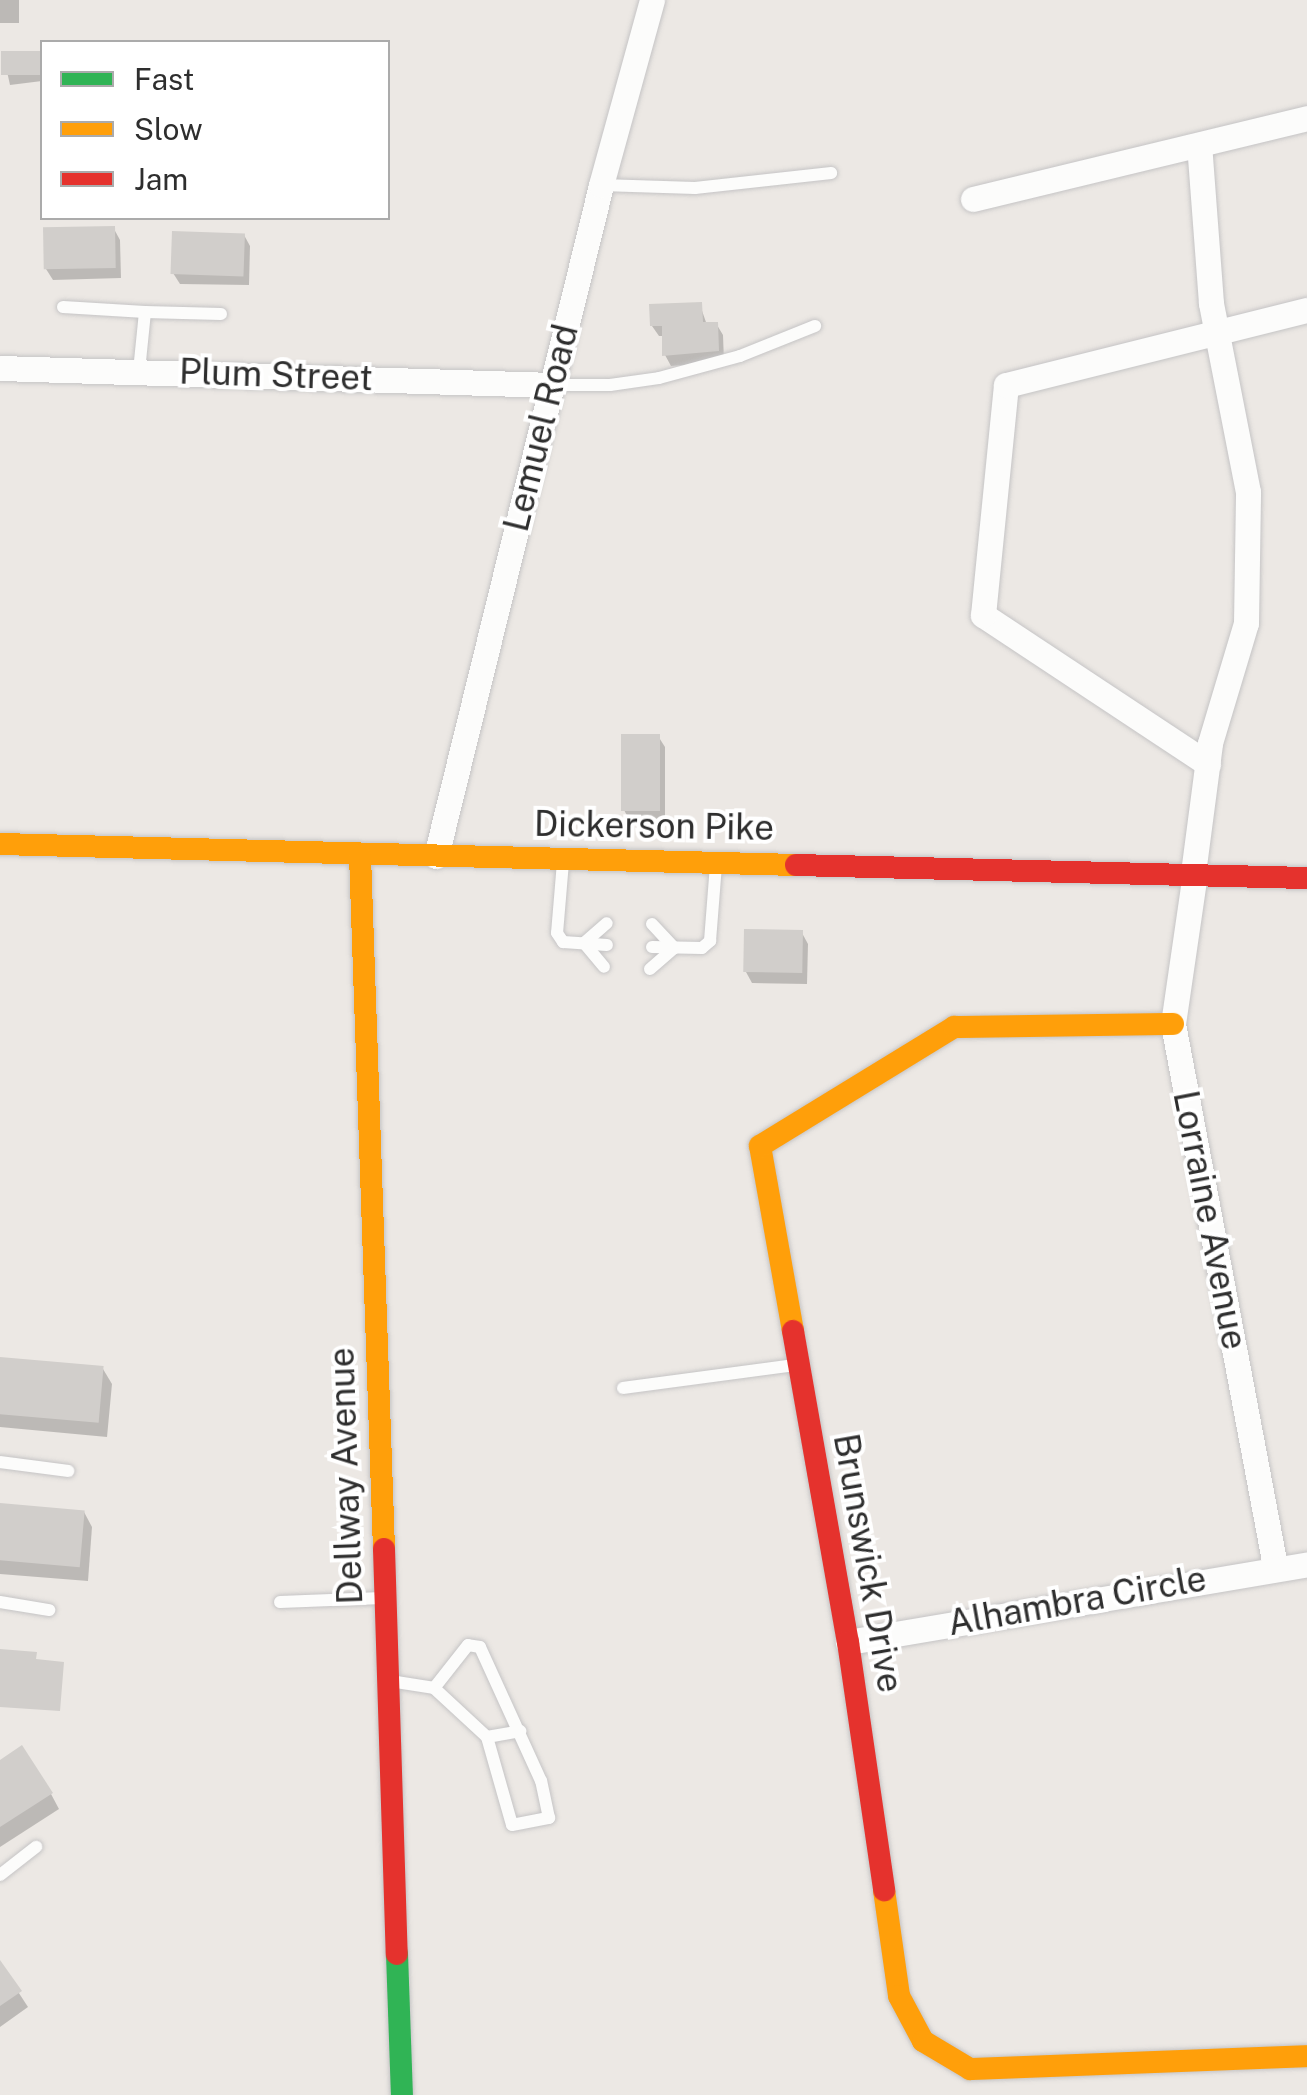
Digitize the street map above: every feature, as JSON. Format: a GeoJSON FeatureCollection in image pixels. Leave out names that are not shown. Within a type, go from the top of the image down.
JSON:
{"type":"FeatureCollection","features":[{"type":"Feature","properties":{"kind":"street","name":"Lemuel Road"},"geometry":{"type":"LineString","coordinates":[[436,856],[602,185],[652,0]]}},
{"type":"Feature","properties":{"kind":"street"},"geometry":{"type":"LineString","coordinates":[[973,199],[1307,118]]}},
{"type":"Feature","properties":{"kind":"street","name":"Lorraine Avenue"},"geometry":{"type":"LineString","coordinates":[[1199,144],[1217,336],[1248,492],[1246,623],[1208,764],[1174,1024],[1275,1566]]}},
{"type":"Feature","properties":{"kind":"street"},"geometry":{"type":"LineString","coordinates":[[1208,764],[983,615],[1006,385],[1217,336],[1307,310]]}},
{"type":"Feature","properties":{"kind":"street","name":"Plum Street"},"geometry":{"type":"LineString","coordinates":[[0,368],[552,385]]}},
{"type":"Feature","properties":{"kind":"street","name":"Dickerson Pike"},"geometry":{"type":"LineString","coordinates":[[0,844],[1307,878]]}},
{"type":"Feature","properties":{"kind":"street","name":"Dellway Avenue"},"geometry":{"type":"LineString","coordinates":[[360,855],[402,2095]]}},
{"type":"Feature","properties":{"kind":"street","name":"Brunswick Drive"},"geometry":{"type":"LineString","coordinates":[[1174,1024],[954,1027],[760,1146],[848,1642],[899,1996],[922,2041],[970,2069],[1307,2056]]}},
{"type":"Feature","properties":{"kind":"street","name":"Alhambra Circle"},"geometry":{"type":"LineString","coordinates":[[848,1642],[1275,1566],[1307,1564]]}},
{"type":"Feature","properties":{"kind":"lane"},"geometry":{"type":"LineString","coordinates":[[602,185],[695,188],[830,173]]}},
{"type":"Feature","properties":{"kind":"lane"},"geometry":{"type":"LineString","coordinates":[[64,307],[221,314]]}},
{"type":"Feature","properties":{"kind":"lane"},"geometry":{"type":"LineString","coordinates":[[139,370],[145,312]]}},
{"type":"Feature","properties":{"kind":"lane"},"geometry":{"type":"LineString","coordinates":[[552,385],[610,385],[658,378],[740,356],[815,326]]}},
{"type":"Feature","properties":{"kind":"lane"},"geometry":{"type":"LineString","coordinates":[[563,859],[556,933],[563,942],[607,946]]}},
{"type":"Feature","properties":{"kind":"lane"},"geometry":{"type":"LineString","coordinates":[[652,947],[702,948],[710,941],[716,862]]}},
{"type":"Feature","properties":{"kind":"lane"},"geometry":{"type":"LineString","coordinates":[[584,943],[607,923]]}},
{"type":"Feature","properties":{"kind":"lane"},"geometry":{"type":"LineString","coordinates":[[652,924],[674,948]]}},
{"type":"Feature","properties":{"kind":"lane"},"geometry":{"type":"LineString","coordinates":[[584,943],[604,967]]}},
{"type":"Feature","properties":{"kind":"lane"},"geometry":{"type":"LineString","coordinates":[[650,968],[674,948]]}},
{"type":"Feature","properties":{"kind":"lane"},"geometry":{"type":"LineString","coordinates":[[623,1388],[798,1365]]}},
{"type":"Feature","properties":{"kind":"lane"},"geometry":{"type":"LineString","coordinates":[[0,1462],[68,1472]]}},
{"type":"Feature","properties":{"kind":"lane"},"geometry":{"type":"LineString","coordinates":[[280,1602],[385,1598]]}},
{"type":"Feature","properties":{"kind":"lane"},"geometry":{"type":"LineString","coordinates":[[0,1602],[48,1610]]}},
{"type":"Feature","properties":{"kind":"lane"},"geometry":{"type":"LineString","coordinates":[[388,1681],[434,1688],[487,1737],[512,1825],[550,1818],[520,1731],[480,1647],[468,1645],[434,1688]]}},
{"type":"Feature","properties":{"kind":"lane"},"geometry":{"type":"LineString","coordinates":[[487,1737],[520,1731]]}},
{"type":"Feature","properties":{"kind":"lane"},"geometry":{"type":"LineString","coordinates":[[0,1876],[36,1847]]}},
{"type":"Feature","properties":{"kind":"building"},"geometry":{"type":"Polygon","coordinates":[[[1,51],[40,51],[40,75],[1,75],[1,51]]]}},
{"type":"Feature","properties":{"kind":"building"},"geometry":{"type":"Polygon","coordinates":[[[115,226],[116,268],[44,269],[43,227],[115,226]]]}},
{"type":"Feature","properties":{"kind":"building"},"geometry":{"type":"Polygon","coordinates":[[[172,231],[245,234],[243,277],[170,274],[172,231]]]}},
{"type":"Feature","properties":{"kind":"building"},"geometry":{"type":"Polygon","coordinates":[[[702,302],[703,322],[718,322],[719,351],[662,356],[662,326],[650,326],[649,304],[702,302]]]}},
{"type":"Feature","properties":{"kind":"building"},"geometry":{"type":"Polygon","coordinates":[[[621,734],[660,734],[660,811],[621,811],[621,734]]]}},
{"type":"Feature","properties":{"kind":"building"},"geometry":{"type":"Polygon","coordinates":[[[744,929],[803,930],[802,973],[743,972],[744,929]]]}},
{"type":"Feature","properties":{"kind":"building"},"geometry":{"type":"Polygon","coordinates":[[[0,1357],[104,1366],[99,1423],[0,1414],[0,1357]]]}},
{"type":"Feature","properties":{"kind":"building"},"geometry":{"type":"Polygon","coordinates":[[[0,1503],[85,1510],[80,1567],[0,1560],[0,1503]]]}},
{"type":"Feature","properties":{"kind":"building"},"geometry":{"type":"Polygon","coordinates":[[[0,1649],[37,1652],[36,1659],[64,1662],[60,1711],[0,1707],[0,1649]]]}},
{"type":"Feature","properties":{"kind":"building"},"geometry":{"type":"Polygon","coordinates":[[[22,1745],[53,1793],[0,1827],[0,1760],[22,1745]]]}},
{"type":"Feature","properties":{"kind":"building"},"geometry":{"type":"Polygon","coordinates":[[[0,1960],[22,1991],[0,2006],[0,1960]]]}},
{"type":"Feature","properties":{"kind":"traffic: fast"},"geometry":{"type":"LineString","coordinates":[[397,1954],[402,2095]]}},
{"type":"Feature","properties":{"kind":"traffic: slow"},"geometry":{"type":"LineString","coordinates":[[0,844],[796,865]]}},
{"type":"Feature","properties":{"kind":"traffic: slow"},"geometry":{"type":"LineString","coordinates":[[360,855],[384,1549]]}},
{"type":"Feature","properties":{"kind":"traffic: slow"},"geometry":{"type":"LineString","coordinates":[[793,1331],[760,1146],[954,1027],[1173,1024]]}},
{"type":"Feature","properties":{"kind":"traffic: slow"},"geometry":{"type":"LineString","coordinates":[[884,1890],[899,1996],[923,2041],[970,2069],[1307,2056]]}},
{"type":"Feature","properties":{"kind":"traffic: jam"},"geometry":{"type":"LineString","coordinates":[[796,865],[1307,878]]}},
{"type":"Feature","properties":{"kind":"traffic: jam"},"geometry":{"type":"LineString","coordinates":[[793,1331],[848,1642],[884,1890]]}},
{"type":"Feature","properties":{"kind":"traffic: jam"},"geometry":{"type":"LineString","coordinates":[[384,1549],[397,1954]]}}]}
